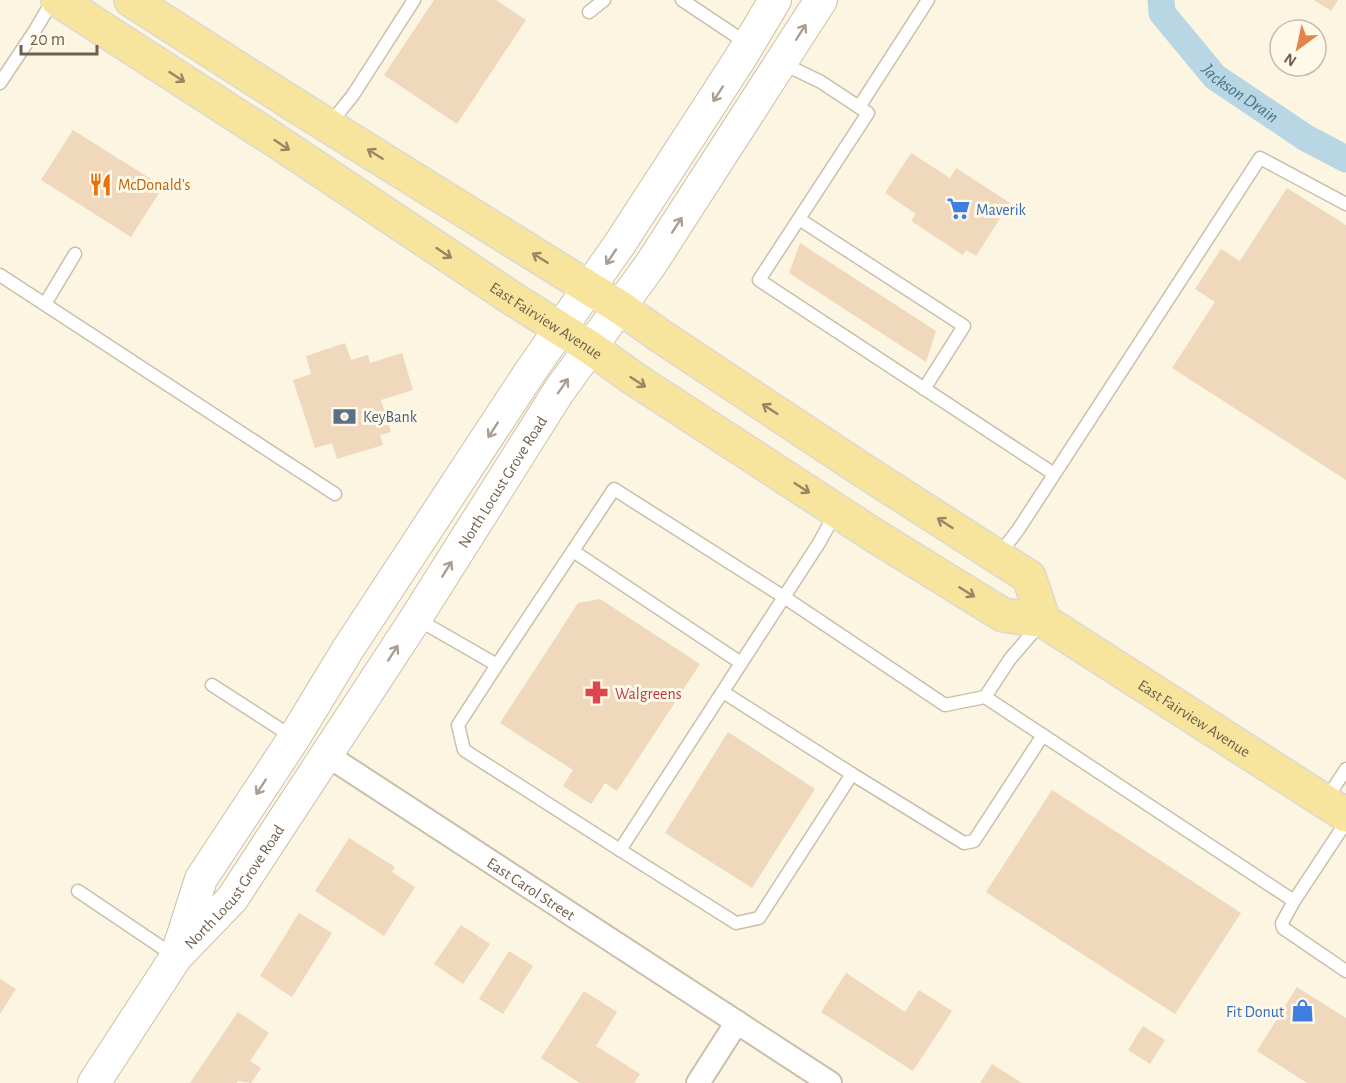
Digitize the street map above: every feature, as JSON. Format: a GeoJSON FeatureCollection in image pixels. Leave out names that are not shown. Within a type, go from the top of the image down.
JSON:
{"type":"FeatureCollection","features":[{"type":"Feature","properties":{"kind":"main road","name":"East Fairview Avenue"},"geometry":{"type":"LineString","coordinates":[[57,0],[278,142],[837,511],[1003,615],[1044,621],[1339,813]]}},
{"type":"Feature","properties":{"kind":"main road"},"geometry":{"type":"LineString","coordinates":[[131,0],[328,126],[621,308],[678,348],[1029,577],[1044,621]]}},
{"type":"Feature","properties":{"kind":"main road","name":"North Locust Grove Road"},"geometry":{"type":"LineString","coordinates":[[176,957],[201,879],[294,738],[348,649],[560,328],[590,289],[749,44],[775,0]]}},
{"type":"Feature","properties":{"kind":"main road","name":"North Locust Grove Road"},"geometry":{"type":"LineString","coordinates":[[94,1083],[176,957],[232,899],[416,618],[559,391],[651,264],[821,0]]}},
{"type":"Feature","properties":{"kind":"main road"},"geometry":{"type":"LineString","coordinates":[[201,879],[227,878],[291,779],[327,755],[322,728],[379,638],[386,593]]}},
{"type":"Feature","properties":{"kind":"street","name":"East Carol Street"},"geometry":{"type":"LineString","coordinates":[[327,755],[831,1083]]}},
{"type":"Feature","properties":{"kind":"street"},"geometry":{"type":"LineString","coordinates":[[698,1083],[737,1022]]}},
{"type":"Feature","properties":{"kind":"lane"},"geometry":{"type":"LineString","coordinates":[[0,83],[53,0]]}},
{"type":"Feature","properties":{"kind":"lane"},"geometry":{"type":"LineString","coordinates":[[328,126],[353,95],[414,0]]}},
{"type":"Feature","properties":{"kind":"lane"},"geometry":{"type":"LineString","coordinates":[[590,12],[604,0]]}},
{"type":"Feature","properties":{"kind":"lane"},"geometry":{"type":"LineString","coordinates":[[682,0],[749,44]]}},
{"type":"Feature","properties":{"kind":"lane"},"geometry":{"type":"LineString","coordinates":[[859,106],[928,0]]}},
{"type":"Feature","properties":{"kind":"lane"},"geometry":{"type":"LineString","coordinates":[[782,63],[821,82],[868,113],[759,280],[1054,474]]}},
{"type":"Feature","properties":{"kind":"lane"},"geometry":{"type":"LineString","coordinates":[[997,557],[1018,530],[1260,158],[1346,204]]}},
{"type":"Feature","properties":{"kind":"lane"},"geometry":{"type":"LineString","coordinates":[[799,219],[964,326],[924,388]]}},
{"type":"Feature","properties":{"kind":"lane"},"geometry":{"type":"LineString","coordinates":[[45,304],[75,254]]}},
{"type":"Feature","properties":{"kind":"lane"},"geometry":{"type":"LineString","coordinates":[[0,275],[335,494]]}},
{"type":"Feature","properties":{"kind":"lane"},"geometry":{"type":"LineString","coordinates":[[852,774],[759,918],[736,923],[464,750],[458,725],[614,489],[783,597],[945,705],[985,697],[1294,900]]}},
{"type":"Feature","properties":{"kind":"lane"},"geometry":{"type":"LineString","coordinates":[[620,850],[819,543],[837,511]]}},
{"type":"Feature","properties":{"kind":"lane"},"geometry":{"type":"LineString","coordinates":[[573,551],[741,663]]}},
{"type":"Feature","properties":{"kind":"lane"},"geometry":{"type":"LineString","coordinates":[[416,618],[497,665]]}},
{"type":"Feature","properties":{"kind":"lane"},"geometry":{"type":"LineString","coordinates":[[985,697],[1010,659],[1044,621]]}},
{"type":"Feature","properties":{"kind":"lane"},"geometry":{"type":"LineString","coordinates":[[212,685],[294,738]]}},
{"type":"Feature","properties":{"kind":"lane"},"geometry":{"type":"LineString","coordinates":[[723,692],[964,843],[974,841],[1043,735]]}},
{"type":"Feature","properties":{"kind":"lane"},"geometry":{"type":"LineString","coordinates":[[1346,770],[1339,813],[1281,923],[1282,928],[1346,971]]}},
{"type":"Feature","properties":{"kind":"lane"},"geometry":{"type":"LineString","coordinates":[[78,891],[176,957]]}},
{"type":"Feature","properties":{"kind":"building"},"geometry":{"type":"Polygon","coordinates":[[[434,0],[496,0],[526,20],[457,124],[384,75],[434,0]]]}},
{"type":"Feature","properties":{"kind":"building"},"geometry":{"type":"Polygon","coordinates":[[[1314,0],[1338,0],[1331,11],[1314,0]]]}},
{"type":"Feature","properties":{"kind":"building","name":"McDonald's"},"geometry":{"type":"Polygon","coordinates":[[[73,130],[154,181],[150,187],[159,193],[131,237],[41,180],[73,130]]]}},
{"type":"Feature","properties":{"kind":"building","name":"Maverik"},"geometry":{"type":"Polygon","coordinates":[[[911,153],[950,178],[956,168],[1010,203],[976,256],[966,250],[963,255],[911,221],[916,214],[885,193],[911,153]]]}},
{"type":"Feature","properties":{"kind":"building"},"geometry":{"type":"Polygon","coordinates":[[[1287,188],[1346,225],[1346,480],[1172,368],[1215,302],[1195,289],[1221,249],[1240,261],[1287,188]]]}},
{"type":"Feature","properties":{"kind":"building"},"geometry":{"type":"Polygon","coordinates":[[[800,243],[936,331],[926,362],[789,273],[800,243]]]}},
{"type":"Feature","properties":{"kind":"building","name":"KeyBank"},"geometry":{"type":"Polygon","coordinates":[[[345,343],[351,360],[368,355],[370,363],[402,353],[413,390],[381,400],[391,432],[380,435],[383,445],[337,459],[332,443],[315,448],[293,380],[311,374],[306,356],[345,343]]]}},
{"type":"Feature","properties":{"kind":"building","name":"Walgreens"},"geometry":{"type":"Polygon","coordinates":[[[600,599],[700,664],[617,791],[605,783],[591,804],[563,786],[573,770],[500,723],[578,603],[600,599]]]}},
{"type":"Feature","properties":{"kind":"building"},"geometry":{"type":"Polygon","coordinates":[[[728,732],[815,789],[752,888],[665,833],[728,732]]]}},
{"type":"Feature","properties":{"kind":"building"},"geometry":{"type":"Polygon","coordinates":[[[1052,790],[1241,913],[1175,1014],[986,892],[1052,790]]]}},
{"type":"Feature","properties":{"kind":"building"},"geometry":{"type":"Polygon","coordinates":[[[349,838],[395,867],[392,872],[415,887],[384,936],[315,891],[349,838]]]}},
{"type":"Feature","properties":{"kind":"building"},"geometry":{"type":"Polygon","coordinates":[[[299,913],[332,933],[292,997],[260,976],[299,913]]]}},
{"type":"Feature","properties":{"kind":"building"},"geometry":{"type":"Polygon","coordinates":[[[461,925],[490,944],[463,984],[434,964],[461,925]]]}},
{"type":"Feature","properties":{"kind":"building"},"geometry":{"type":"Polygon","coordinates":[[[509,951],[533,966],[503,1014],[479,999],[509,951]]]}},
{"type":"Feature","properties":{"kind":"building"},"geometry":{"type":"Polygon","coordinates":[[[846,973],[905,1012],[919,990],[952,1011],[913,1071],[821,1012],[846,973]]]}},
{"type":"Feature","properties":{"kind":"building"},"geometry":{"type":"Polygon","coordinates":[[[0,979],[16,989],[0,1014],[0,979]]]}},
{"type":"Feature","properties":{"kind":"building"},"geometry":{"type":"Polygon","coordinates":[[[1297,987],[1346,1018],[1346,1083],[1307,1083],[1257,1051],[1297,987]]]}},
{"type":"Feature","properties":{"kind":"building"},"geometry":{"type":"Polygon","coordinates":[[[584,991],[617,1012],[596,1046],[640,1074],[634,1083],[580,1083],[541,1058],[584,991]]]}},
{"type":"Feature","properties":{"kind":"building"},"geometry":{"type":"Polygon","coordinates":[[[238,1012],[269,1033],[250,1061],[261,1068],[251,1083],[238,1081],[237,1083],[190,1083],[238,1012]]]}},
{"type":"Feature","properties":{"kind":"building"},"geometry":{"type":"Polygon","coordinates":[[[1143,1026],[1165,1040],[1150,1064],[1128,1050],[1143,1026]]]}},
{"type":"Feature","properties":{"kind":"building"},"geometry":{"type":"Polygon","coordinates":[[[992,1064],[1022,1083],[980,1083],[992,1064]]]}},
{"type":"Feature","properties":{"kind":"waterway","name":"Jackson Drain"},"geometry":{"type":"LineString","coordinates":[[1161,0],[1162,13],[1215,77],[1306,138],[1346,159]]}},
{"type":"Feature","properties":{"kind":"place","name":"McDonald's"},"geometry":{"type":"Point","coordinates":[100,184]}},
{"type":"Feature","properties":{"kind":"place","name":"Maverik"},"geometry":{"type":"Point","coordinates":[958,209]}},
{"type":"Feature","properties":{"kind":"place","name":"KeyBank"},"geometry":{"type":"Point","coordinates":[345,416]}},
{"type":"Feature","properties":{"kind":"place","name":"Walgreens"},"geometry":{"type":"Point","coordinates":[597,693]}},
{"type":"Feature","properties":{"kind":"place","name":"Fit Donut"},"geometry":{"type":"Point","coordinates":[1302,1011]}}]}
